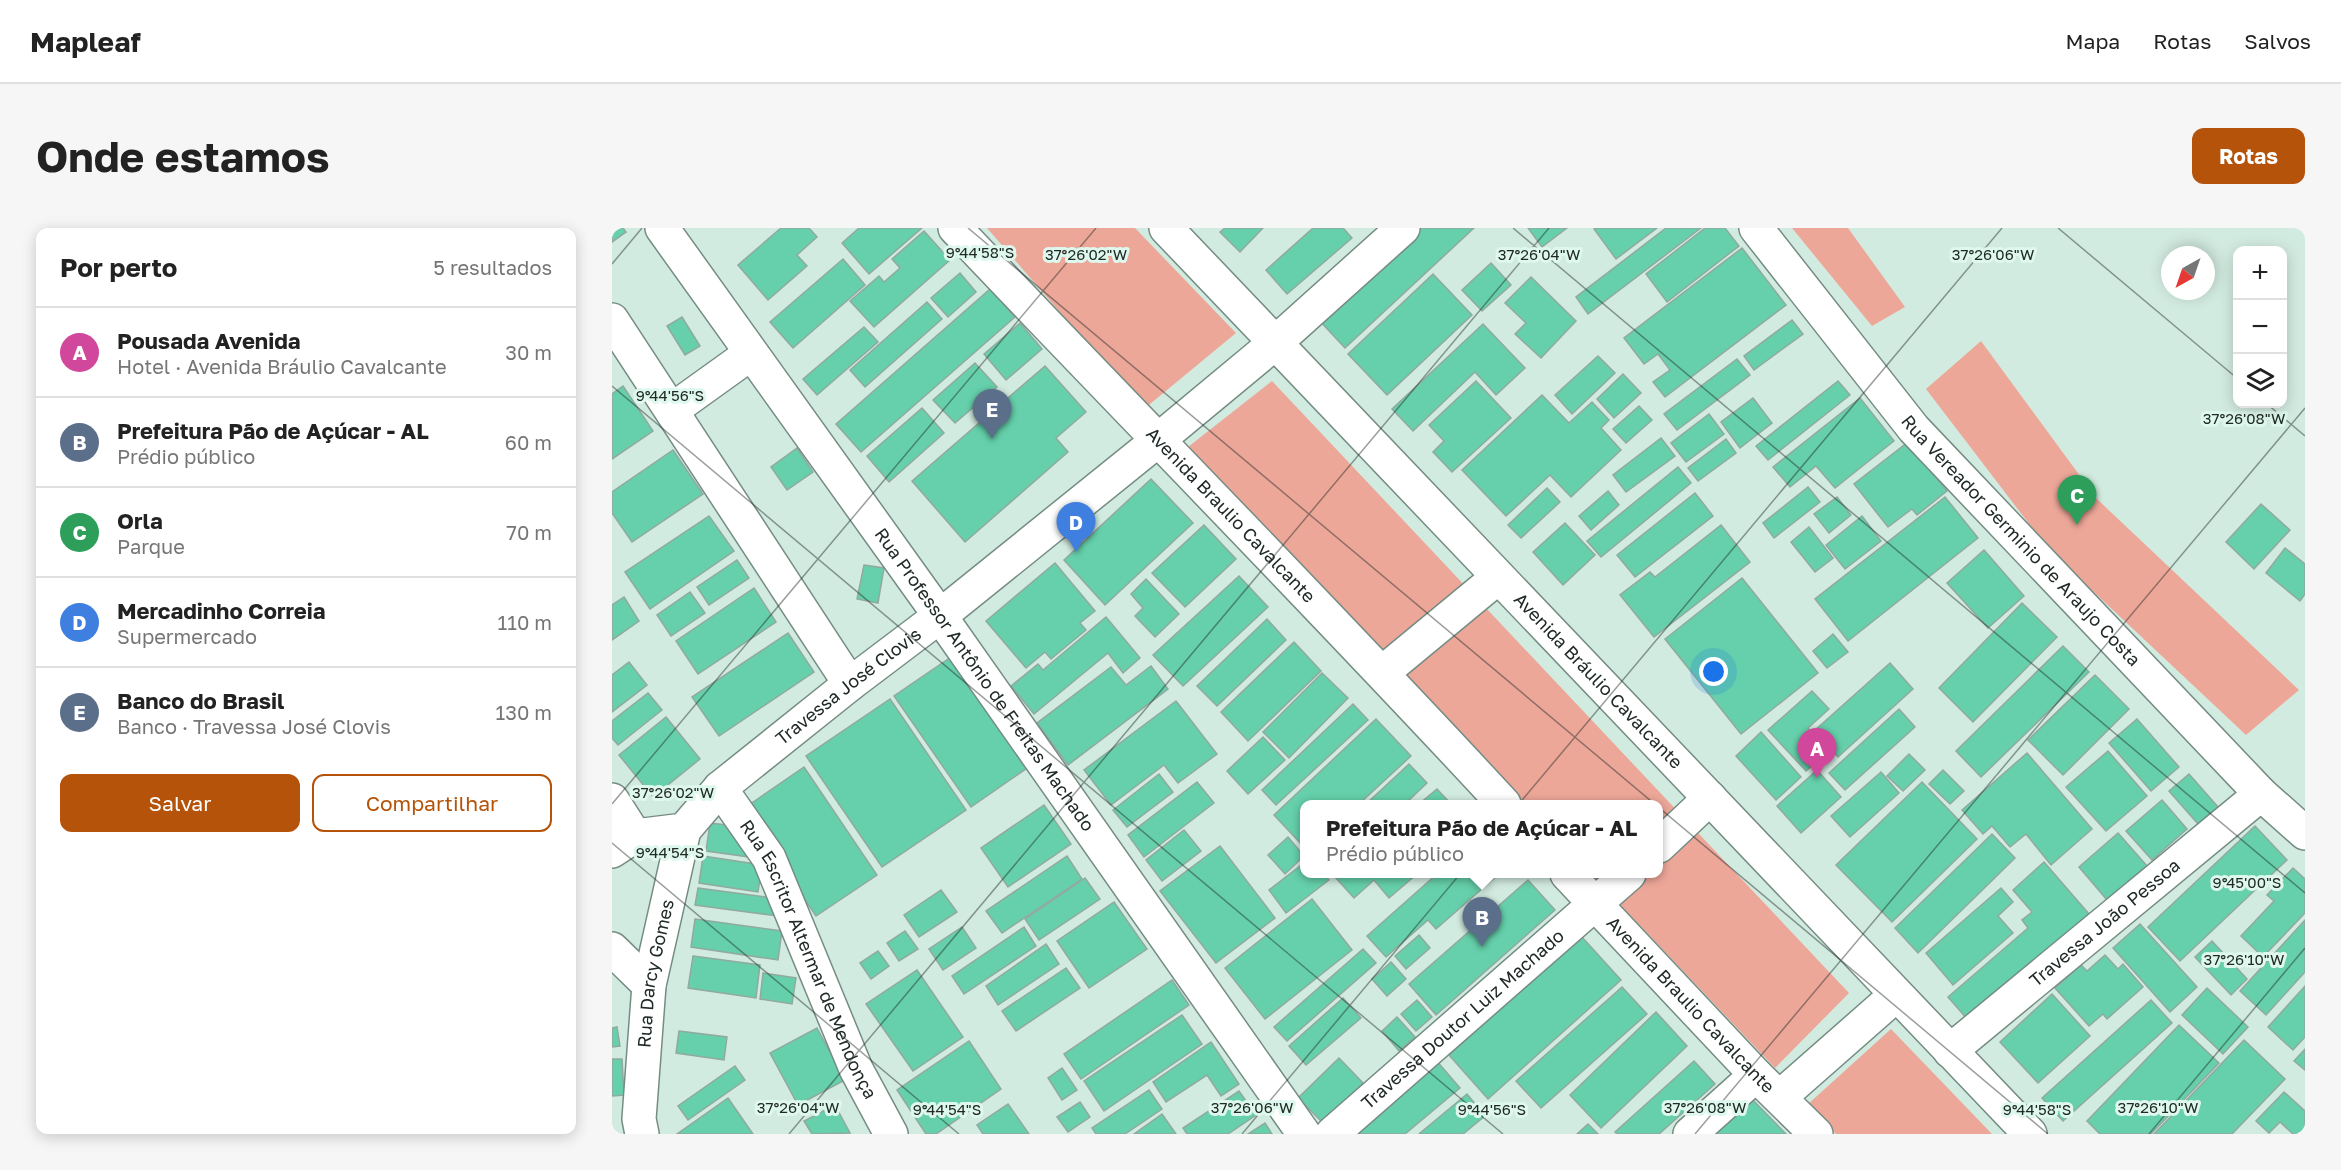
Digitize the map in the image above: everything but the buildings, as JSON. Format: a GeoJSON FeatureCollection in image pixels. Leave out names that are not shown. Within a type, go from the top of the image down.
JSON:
{"type":"FeatureCollection","features":[{"type":"Feature","properties":{"kind":"street","name":"Rua Professor Antônio de Freitas Machado"},"geometry":{"type":"LineString","coordinates":[[662,228],[750,354],[940,616],[1304,1134]]}},
{"type":"Feature","properties":{"kind":"street","name":"Avenida Braulio Cavalcante"},"geometry":{"type":"LineString","coordinates":[[955,228],[1382,673],[1500,800]]}},
{"type":"Feature","properties":{"kind":"street","name":"Avenida Bráulio Cavalcante"},"geometry":{"type":"LineString","coordinates":[[1166,228],[1497,578],[2030,1134]]}},
{"type":"Feature","properties":{"kind":"street","name":"Travessa José Clovis"},"geometry":{"type":"LineString","coordinates":[[684,831],[720,788],[850,684],[940,616],[1157,441],[1275,343],[1404,228]]}},
{"type":"Feature","properties":{"kind":"street","name":"Rua Vereador Germinio de Araujo Costa"},"geometry":{"type":"LineString","coordinates":[[1756,228],[1914,429],[2261,794],[2305,833]]}},
{"type":"Feature","properties":{"kind":"street"},"geometry":{"type":"LineString","coordinates":[[612,320],[850,684]]}},
{"type":"Feature","properties":{"kind":"street"},"geometry":{"type":"LineString","coordinates":[[672,410],[750,354]]}},
{"type":"Feature","properties":{"kind":"street"},"geometry":{"type":"LineString","coordinates":[[1382,673],[1497,578]]}},
{"type":"Feature","properties":{"kind":"street","name":"Rua Escritor Altermar de Mendonça"},"geometry":{"type":"LineString","coordinates":[[720,788],[769,858],[856,1069],[891,1134]]}},
{"type":"Feature","properties":{"kind":"street","name":"Travessa João Pessoa"},"geometry":{"type":"LineString","coordinates":[[1950,1052],[2261,794]]}},
{"type":"Feature","properties":{"kind":"street"},"geometry":{"type":"LineString","coordinates":[[1663,842],[1710,798]]}},
{"type":"Feature","properties":{"kind":"street"},"geometry":{"type":"LineString","coordinates":[[612,800],[624,844],[684,831]]}},
{"type":"Feature","properties":{"kind":"street","name":"Rua Darcy Gomes"},"geometry":{"type":"LineString","coordinates":[[641,1127],[649,985],[684,831]]}},
{"type":"Feature","properties":{"kind":"street","name":"Avenida Braulio Cavalcante"},"geometry":{"type":"LineString","coordinates":[[1572,878],[1756,1075],[1816,1134]]}},
{"type":"Feature","properties":{"kind":"street","name":"Travessa Doutor Luiz Machado"},"geometry":{"type":"LineString","coordinates":[[1332,1134],[1624,878]]}},
{"type":"Feature","properties":{"kind":"street"},"geometry":{"type":"LineString","coordinates":[[612,949],[649,985]]}},
{"type":"Feature","properties":{"kind":"street"},"geometry":{"type":"LineString","coordinates":[[1780,1097],[1896,995]]}},
{"type":"Feature","properties":{"kind":"street"},"geometry":{"type":"LineString","coordinates":[[1690,1134],[1756,1075]]}},
{"type":"Feature","properties":{"kind":"shaded area"},"geometry":{"type":"Polygon","coordinates":[[[987,228],[1135,228],[1236,333],[1144,409],[987,228]]]}},
{"type":"Feature","properties":{"kind":"shaded area"},"geometry":{"type":"Polygon","coordinates":[[[1792,228],[1848,228],[1905,307],[1872,326],[1792,228]]]}},
{"type":"Feature","properties":{"kind":"shaded area"},"geometry":{"type":"Polygon","coordinates":[[[1981,341],[2097,499],[2299,690],[2246,735],[2049,550],[1926,389],[1981,341]]]}},
{"type":"Feature","properties":{"kind":"shaded area"},"geometry":{"type":"Polygon","coordinates":[[[1272,381],[1849,993],[1775,1068],[1595,878],[1663,878],[1663,800],[1522,800],[1188,447],[1272,381]]]}},
{"type":"Feature","properties":{"kind":"shaded area"},"geometry":{"type":"Polygon","coordinates":[[[1891,1029],[1992,1134],[1836,1134],[1807,1105],[1891,1029]]]}},
{"type":"Feature","properties":{"kind":"place","name":"Banco do Brasil"},"geometry":{"type":"Point","coordinates":[992,439]}},
{"type":"Feature","properties":{"kind":"place","name":"Orla"},"geometry":{"type":"Point","coordinates":[2077,525]}},
{"type":"Feature","properties":{"kind":"place","name":"Mercadinho Correia"},"geometry":{"type":"Point","coordinates":[1076,552]}},
{"type":"Feature","properties":{"kind":"place","name":"Pousada Avenida"},"geometry":{"type":"Point","coordinates":[1817,778]}},
{"type":"Feature","properties":{"kind":"place","name":"Prefeitura Pão de Açúcar - AL"},"geometry":{"type":"Point","coordinates":[1482,947]}}]}
